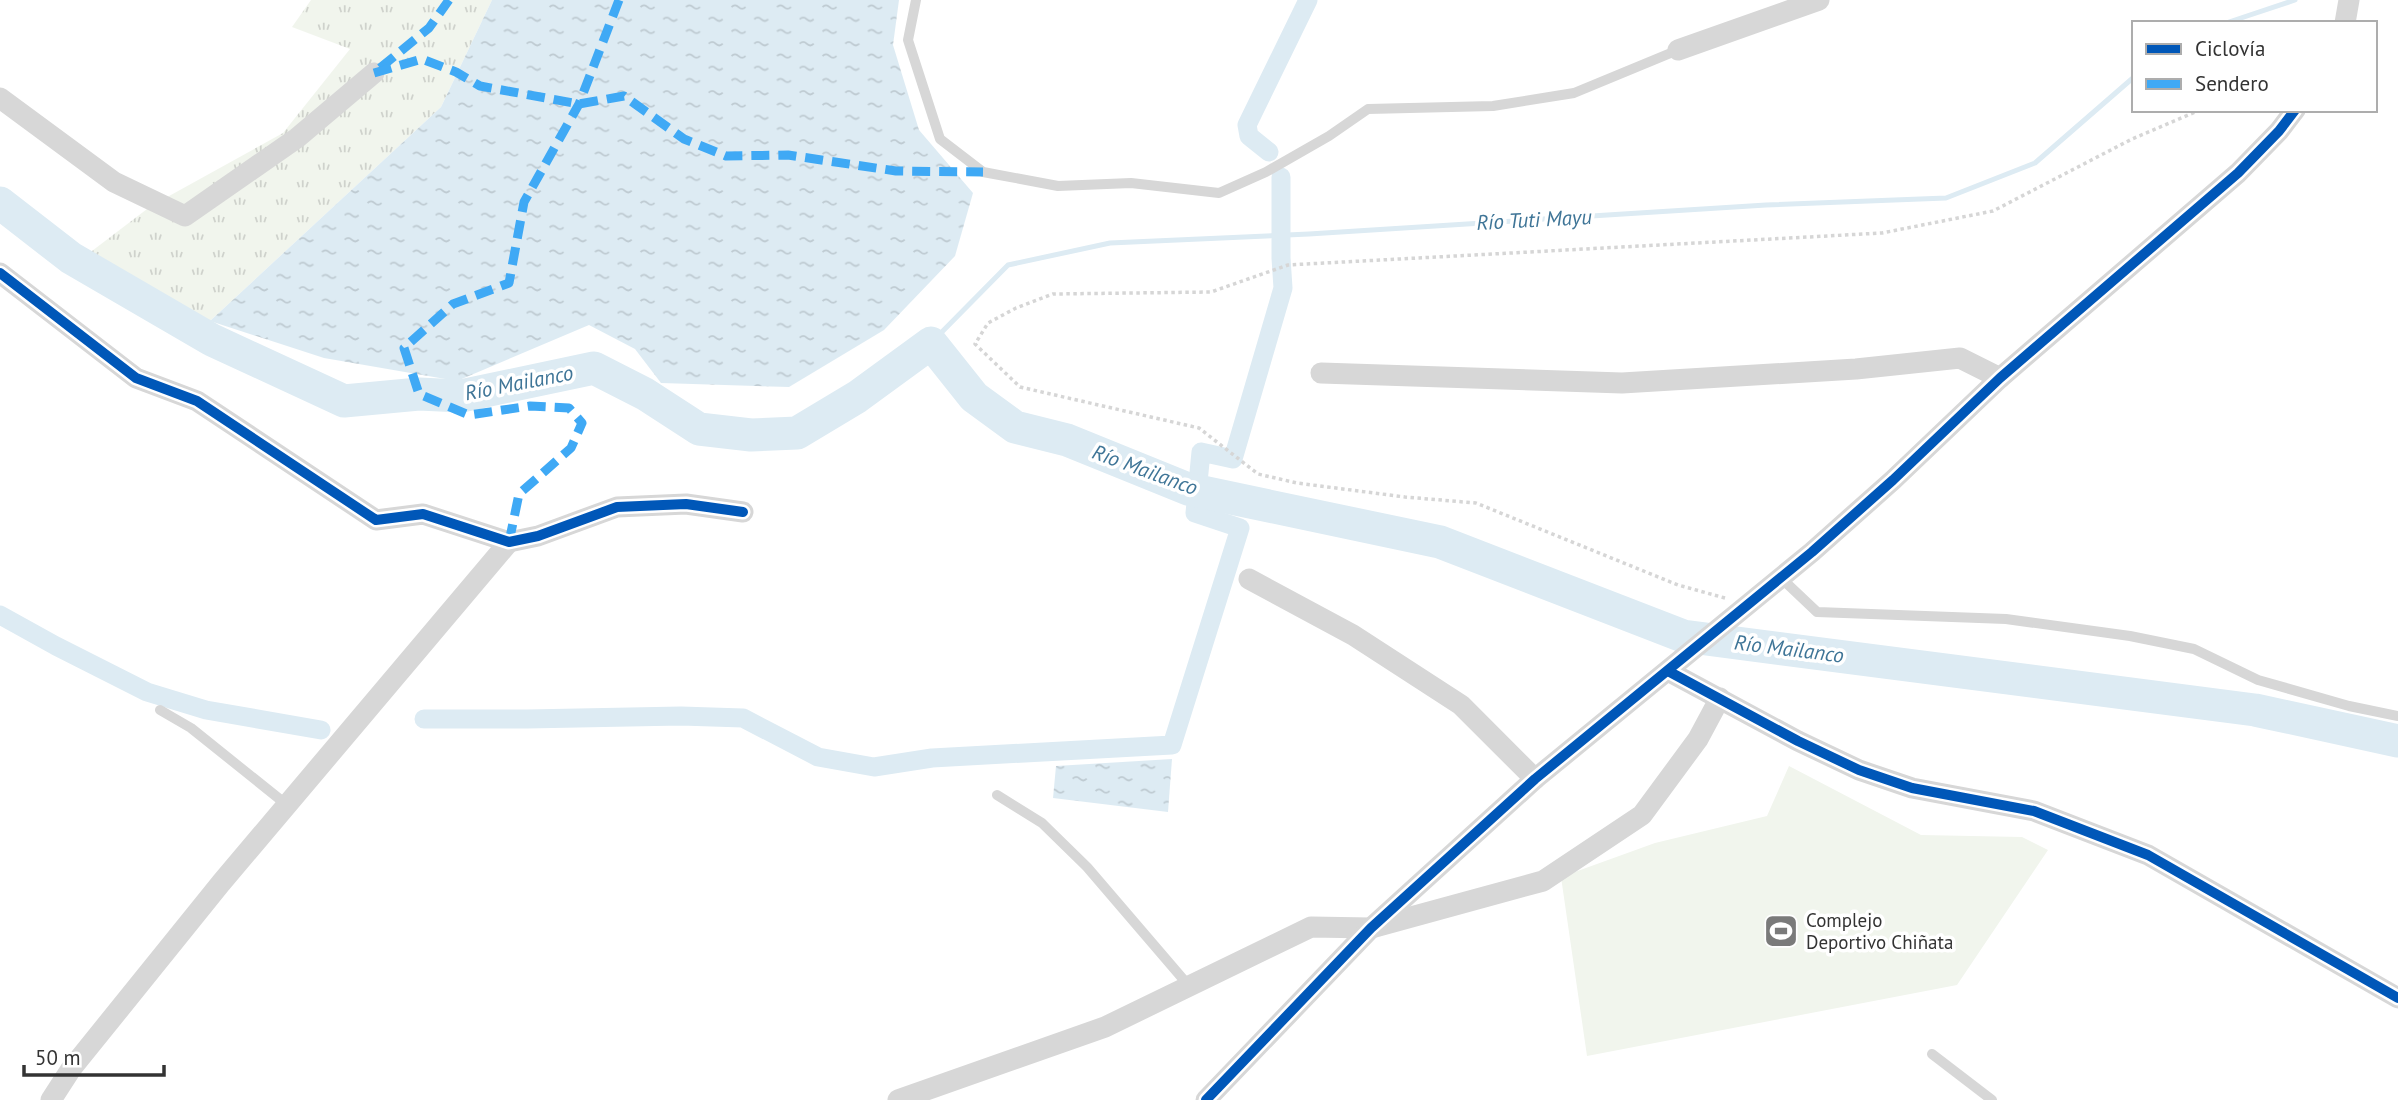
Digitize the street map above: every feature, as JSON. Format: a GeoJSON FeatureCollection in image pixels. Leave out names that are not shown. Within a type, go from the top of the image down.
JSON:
{"type":"FeatureCollection","features":[{"type":"Feature","properties":{"kind":"street"},"geometry":{"type":"LineString","coordinates":[[1678,50],[1819,0]]}},
{"type":"Feature","properties":{"kind":"street"},"geometry":{"type":"LineString","coordinates":[[2345,21],[2349,0]]}},
{"type":"Feature","properties":{"kind":"street"},"geometry":{"type":"LineString","coordinates":[[0,98],[114,183],[185,216],[297,138],[374,73]]}},
{"type":"Feature","properties":{"kind":"street"},"geometry":{"type":"LineString","coordinates":[[1211,1099],[1371,928],[1535,779],[1781,578],[1893,480],[2000,378],[2238,173],[2293,112]]}},
{"type":"Feature","properties":{"kind":"street"},"geometry":{"type":"LineString","coordinates":[[0,273],[136,379],[197,401],[376,520],[423,514],[509,542],[538,536],[617,507],[686,504],[743,512]]}},
{"type":"Feature","properties":{"kind":"street"},"geometry":{"type":"LineString","coordinates":[[1321,373],[1622,383],[1856,369],[1960,358],[2000,378]]}},
{"type":"Feature","properties":{"kind":"street"},"geometry":{"type":"LineString","coordinates":[[51,1100],[79,1058],[221,883],[509,542]]}},
{"type":"Feature","properties":{"kind":"street"},"geometry":{"type":"LineString","coordinates":[[1249,579],[1353,635],[1461,705],[1535,779]]}},
{"type":"Feature","properties":{"kind":"street"},"geometry":{"type":"LineString","coordinates":[[1668,671],[1859,770],[1912,788],[2034,811],[2148,855],[2398,998]]}},
{"type":"Feature","properties":{"kind":"street"},"geometry":{"type":"LineString","coordinates":[[898,1100],[1105,1027],[1311,927],[1371,928],[1544,881],[1642,815],[1698,739],[1720,698]]}},
{"type":"Feature","properties":{"kind":"lane"},"geometry":{"type":"LineString","coordinates":[[916,0],[908,40],[940,139],[983,172],[1058,186],[1131,183],[1219,193],[1276,166],[1329,136],[1368,108],[1493,106],[1574,93],[1678,50]]}},
{"type":"Feature","properties":{"kind":"lane"},"geometry":{"type":"LineString","coordinates":[[1781,578],[1817,612],[2006,619],[2130,636],[2194,649],[2258,680],[2349,706],[2398,716]]}},
{"type":"Feature","properties":{"kind":"lane"},"geometry":{"type":"LineString","coordinates":[[160,710],[191,728],[286,806]]}},
{"type":"Feature","properties":{"kind":"lane"},"geometry":{"type":"LineString","coordinates":[[997,795],[1042,823],[1087,867],[1189,986]]}},
{"type":"Feature","properties":{"kind":"lane"},"geometry":{"type":"LineString","coordinates":[[1932,1055],[1992,1100]]}},
{"type":"Feature","properties":{"kind":"path"},"geometry":{"type":"LineString","coordinates":[[1747,605],[1678,584],[1476,503],[1297,483],[1258,474],[1199,428],[1020,387],[975,344],[988,323],[1016,308],[1054,295],[1210,292],[1288,265],[1882,233],[1993,211],[2132,139],[2195,112]]}},
{"type":"Feature","properties":{"kind":"green space"},"geometry":{"type":"Polygon","coordinates":[[[311,0],[492,0],[441,107],[210,321],[140,285],[88,254],[151,206],[283,133],[350,49],[292,27],[311,0]]]}},
{"type":"Feature","properties":{"kind":"green space","name":"Complejo Deportivo Chiñata"},"geometry":{"type":"Polygon","coordinates":[[[1789,766],[1921,835],[2022,837],[2048,850],[1957,985],[1587,1056],[1561,877],[1655,843],[1767,816],[1789,766]]]}},
{"type":"Feature","properties":{"kind":"water"},"geometry":{"type":"Polygon","coordinates":[[[492,0],[899,0],[893,45],[919,130],[973,193],[955,256],[884,330],[789,387],[661,383],[635,349],[589,325],[457,381],[324,358],[210,321],[441,107],[492,0]]]}},
{"type":"Feature","properties":{"kind":"water"},"geometry":{"type":"Polygon","coordinates":[[[1172,759],[1168,812],[1053,798],[1056,766],[1172,759]]]}},
{"type":"Feature","properties":{"kind":"waterway"},"geometry":{"type":"LineString","coordinates":[[1269,152],[1249,136],[1247,125],[1308,0]]}},
{"type":"Feature","properties":{"kind":"waterway","name":"Río Tuti Mayu"},"geometry":{"type":"LineString","coordinates":[[2232,21],[2295,0]]}},
{"type":"Feature","properties":{"kind":"waterway","name":"Río Tuti Mayu"},"geometry":{"type":"LineString","coordinates":[[931,343],[1008,265],[1110,243],[1309,234],[1766,205],[1946,198],[2035,163],[2132,79]]}},
{"type":"Feature","properties":{"kind":"waterway"},"geometry":{"type":"LineString","coordinates":[[424,719],[681,716],[743,718],[818,757],[874,767],[932,758],[1172,745],[1240,528],[1195,513],[1201,452],[1233,459],[1283,288],[1281,177]]}},
{"type":"Feature","properties":{"kind":"waterway","name":"Río Mailanco"},"geometry":{"type":"LineString","coordinates":[[0,203],[71,258],[212,340],[344,401],[419,394],[461,396],[594,368],[645,394],[699,429],[751,435],[797,433],[857,397],[931,343],[974,397],[1015,427],[1067,440],[1188,489],[1440,542],[1683,636],[2255,710],[2398,741]]}},
{"type":"Feature","properties":{"kind":"waterway"},"geometry":{"type":"LineString","coordinates":[[0,615],[147,692],[206,710],[321,730]]}},
{"type":"Feature","properties":{"kind":"marked path"},"geometry":{"type":"LineString","coordinates":[[380,68],[429,28],[449,0]]}},
{"type":"Feature","properties":{"kind":"marked path"},"geometry":{"type":"LineString","coordinates":[[509,542],[519,494],[571,448],[582,423],[569,408],[530,406],[469,415],[419,394],[404,348],[453,304],[509,283],[524,202],[579,104],[619,0]]}},
{"type":"Feature","properties":{"kind":"marked path"},"geometry":{"type":"LineString","coordinates":[[374,73],[422,59],[456,72],[480,86],[579,104],[624,96],[684,139],[726,156],[788,155],[896,171],[983,172]]}},
{"type":"Feature","properties":{"kind":"cycle path"},"geometry":{"type":"LineString","coordinates":[[1206,1100],[1371,928],[1535,779],[1812,552],[1893,480],[2000,378],[2238,173],[2293,112]]}},
{"type":"Feature","properties":{"kind":"cycle path"},"geometry":{"type":"LineString","coordinates":[[0,273],[136,378],[197,401],[376,520],[423,514],[509,542],[538,536],[617,507],[686,504],[743,512]]}},
{"type":"Feature","properties":{"kind":"cycle path"},"geometry":{"type":"LineString","coordinates":[[1668,671],[1798,741],[1859,770],[1912,788],[2034,811],[2148,855],[2398,998]]}},
{"type":"Feature","properties":{"kind":"place","name":"Complejo Deportivo Chiñata"},"geometry":{"type":"Point","coordinates":[1781,931]}}]}
